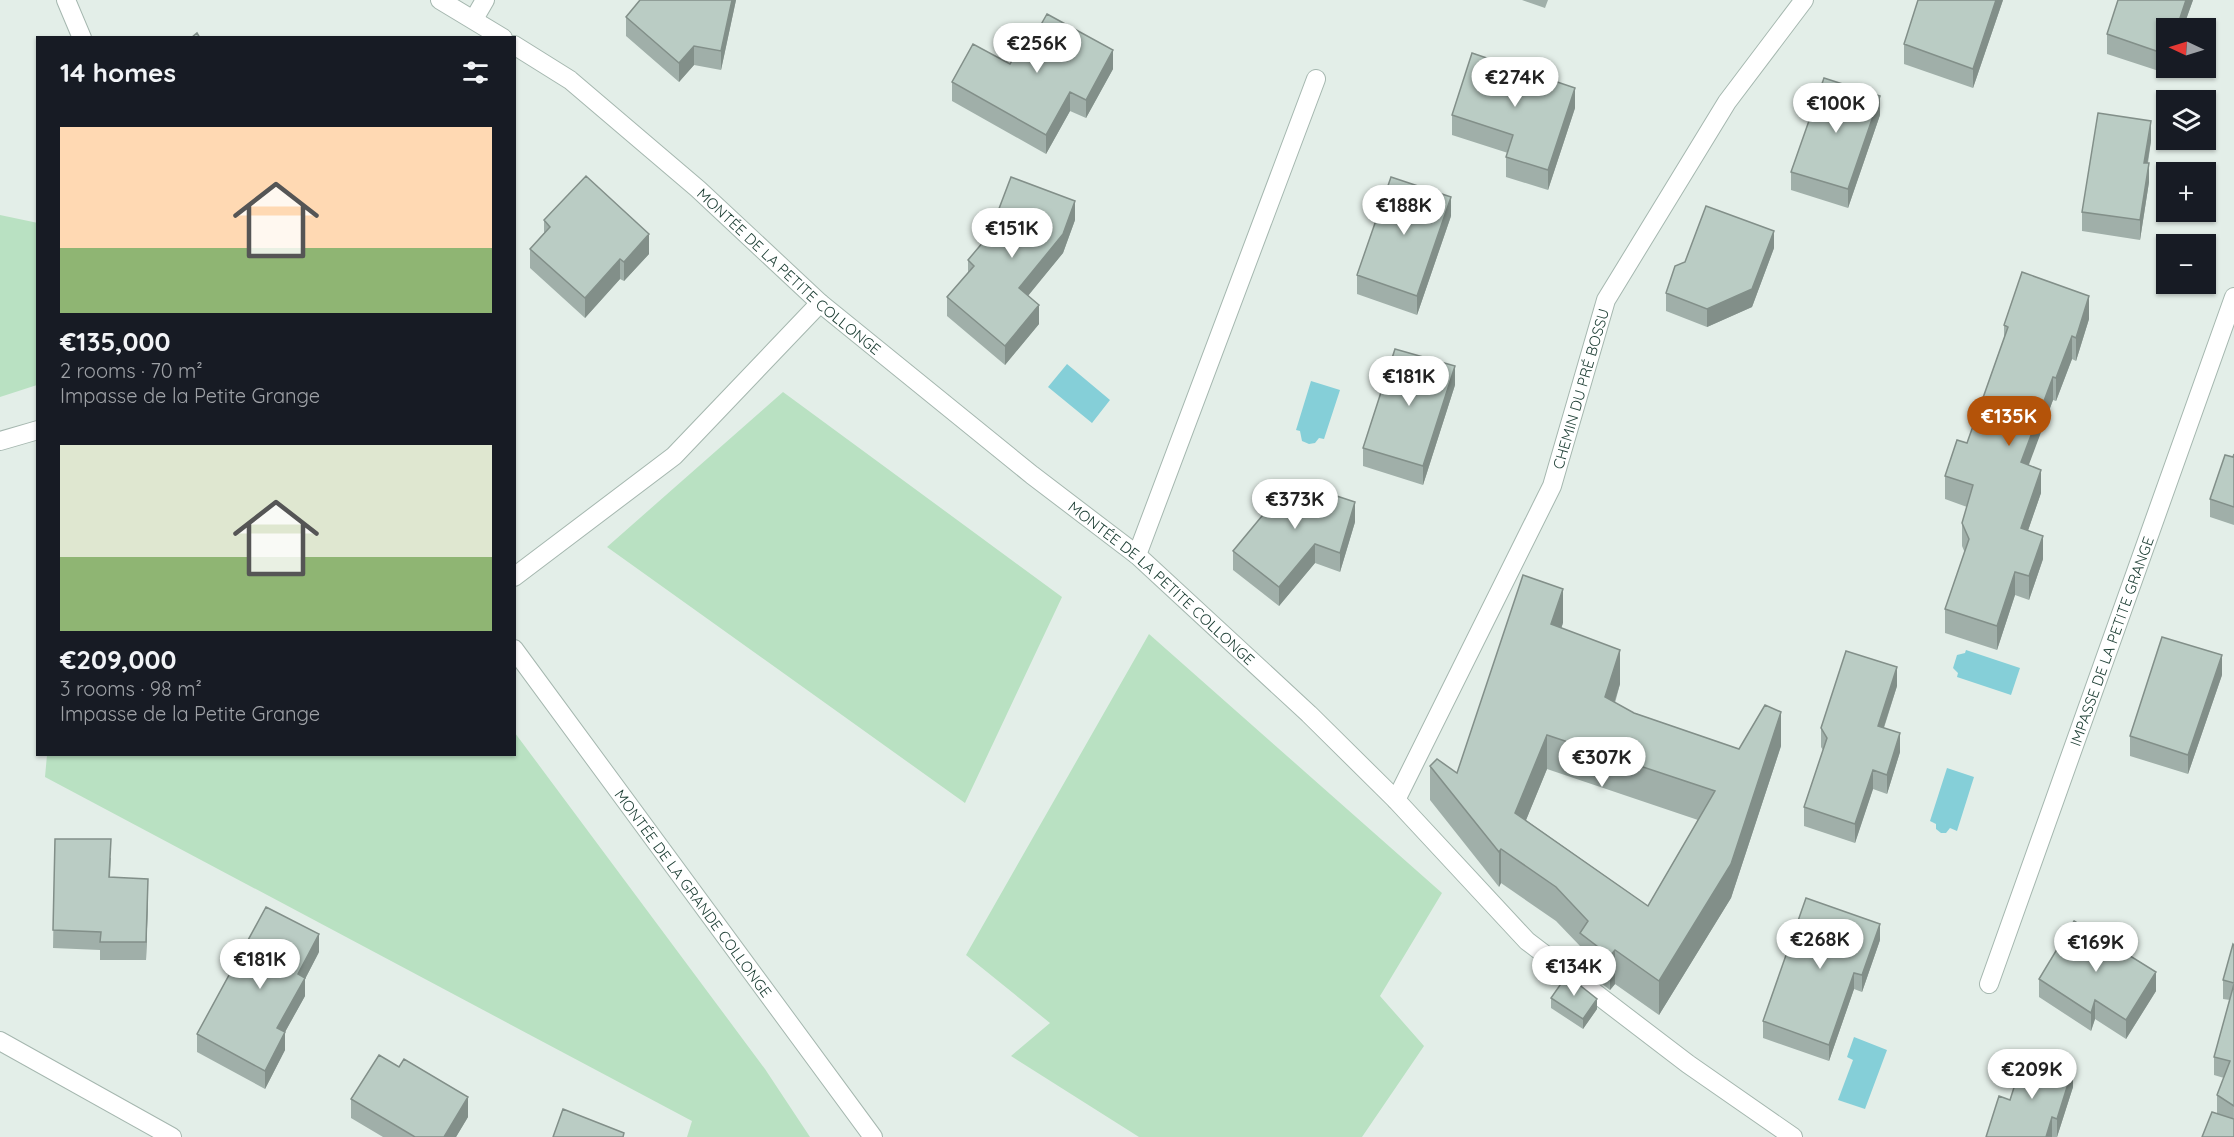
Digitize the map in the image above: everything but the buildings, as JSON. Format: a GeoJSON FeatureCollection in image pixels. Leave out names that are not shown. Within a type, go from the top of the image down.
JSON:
{"type":"FeatureCollection","features":[{"type":"Feature","properties":{"kind":"street"},"geometry":{"type":"LineString","coordinates":[[66,0],[81,36]]}},
{"type":"Feature","properties":{"kind":"street"},"geometry":{"type":"LineString","coordinates":[[440,0],[500,36]]}},
{"type":"Feature","properties":{"kind":"street"},"geometry":{"type":"LineString","coordinates":[[474,19],[485,0]]}},
{"type":"Feature","properties":{"kind":"street","name":"CHEMIN DU PRÉ BOSSU"},"geometry":{"type":"LineString","coordinates":[[1396,800],[1552,486],[1606,300],[1727,102],[1804,0]]}},
{"type":"Feature","properties":{"kind":"street","name":"MONTÉE DE LA PETITE COLLONGE"},"geometry":{"type":"LineString","coordinates":[[516,46],[579,87],[698,189],[820,303],[1032,475],[1137,555],[1309,714],[1396,800],[1527,941],[1688,1064],[1793,1137]]}},
{"type":"Feature","properties":{"kind":"street"},"geometry":{"type":"LineString","coordinates":[[1137,555],[1316,79]]}},
{"type":"Feature","properties":{"kind":"street","name":"IMPASSE DE LA PETITE GRANGE"},"geometry":{"type":"LineString","coordinates":[[1989,984],[2234,297]]}},
{"type":"Feature","properties":{"kind":"street"},"geometry":{"type":"LineString","coordinates":[[516,576],[674,456],[820,303]]}},
{"type":"Feature","properties":{"kind":"street"},"geometry":{"type":"LineString","coordinates":[[0,441],[36,431]]}},
{"type":"Feature","properties":{"kind":"street","name":"MONTÉE DE LA GRANDE COLLONGE"},"geometry":{"type":"LineString","coordinates":[[516,652],[873,1137]]}},
{"type":"Feature","properties":{"kind":"street"},"geometry":{"type":"LineString","coordinates":[[0,1041],[172,1137]]}},
{"type":"Feature","properties":{"kind":"green space"},"geometry":{"type":"Polygon","coordinates":[[[0,215],[36,223],[36,385],[0,397],[0,215]]]}},
{"type":"Feature","properties":{"kind":"green space"},"geometry":{"type":"Polygon","coordinates":[[[783,392],[1062,597],[965,803],[607,547],[783,392]]]}},
{"type":"Feature","properties":{"kind":"green space"},"geometry":{"type":"Polygon","coordinates":[[[1149,634],[1442,893],[1380,996],[1424,1046],[1362,1137],[1139,1137],[1011,1056],[1050,1023],[966,955],[1149,634]]]}},
{"type":"Feature","properties":{"kind":"green space"},"geometry":{"type":"Polygon","coordinates":[[[516,734],[765,1069],[810,1137],[687,1137],[692,1121],[45,777],[47,756],[516,756],[516,734]]]}},
{"type":"Feature","properties":{"kind":"water"},"geometry":{"type":"Polygon","coordinates":[[[1067,364],[1110,400],[1092,423],[1048,387],[1067,364]]]}},
{"type":"Feature","properties":{"kind":"water"},"geometry":{"type":"Polygon","coordinates":[[[1311,381],[1340,390],[1324,439],[1319,438],[1315,443],[1309,444],[1302,441],[1300,431],[1296,430],[1311,381]]]}},
{"type":"Feature","properties":{"kind":"water"},"geometry":{"type":"Polygon","coordinates":[[[1966,650],[2020,668],[2011,695],[1957,677],[1958,673],[1953,668],[1957,655],[1965,653],[1966,650]]]}},
{"type":"Feature","properties":{"kind":"water"},"geometry":{"type":"Polygon","coordinates":[[[1947,768],[1974,777],[1957,831],[1950,828],[1946,833],[1941,833],[1936,829],[1936,824],[1930,821],[1947,768]]]}},
{"type":"Feature","properties":{"kind":"water"},"geometry":{"type":"Polygon","coordinates":[[[1854,1037],[1887,1050],[1865,1109],[1838,1100],[1853,1060],[1847,1057],[1854,1037]]]}}]}
